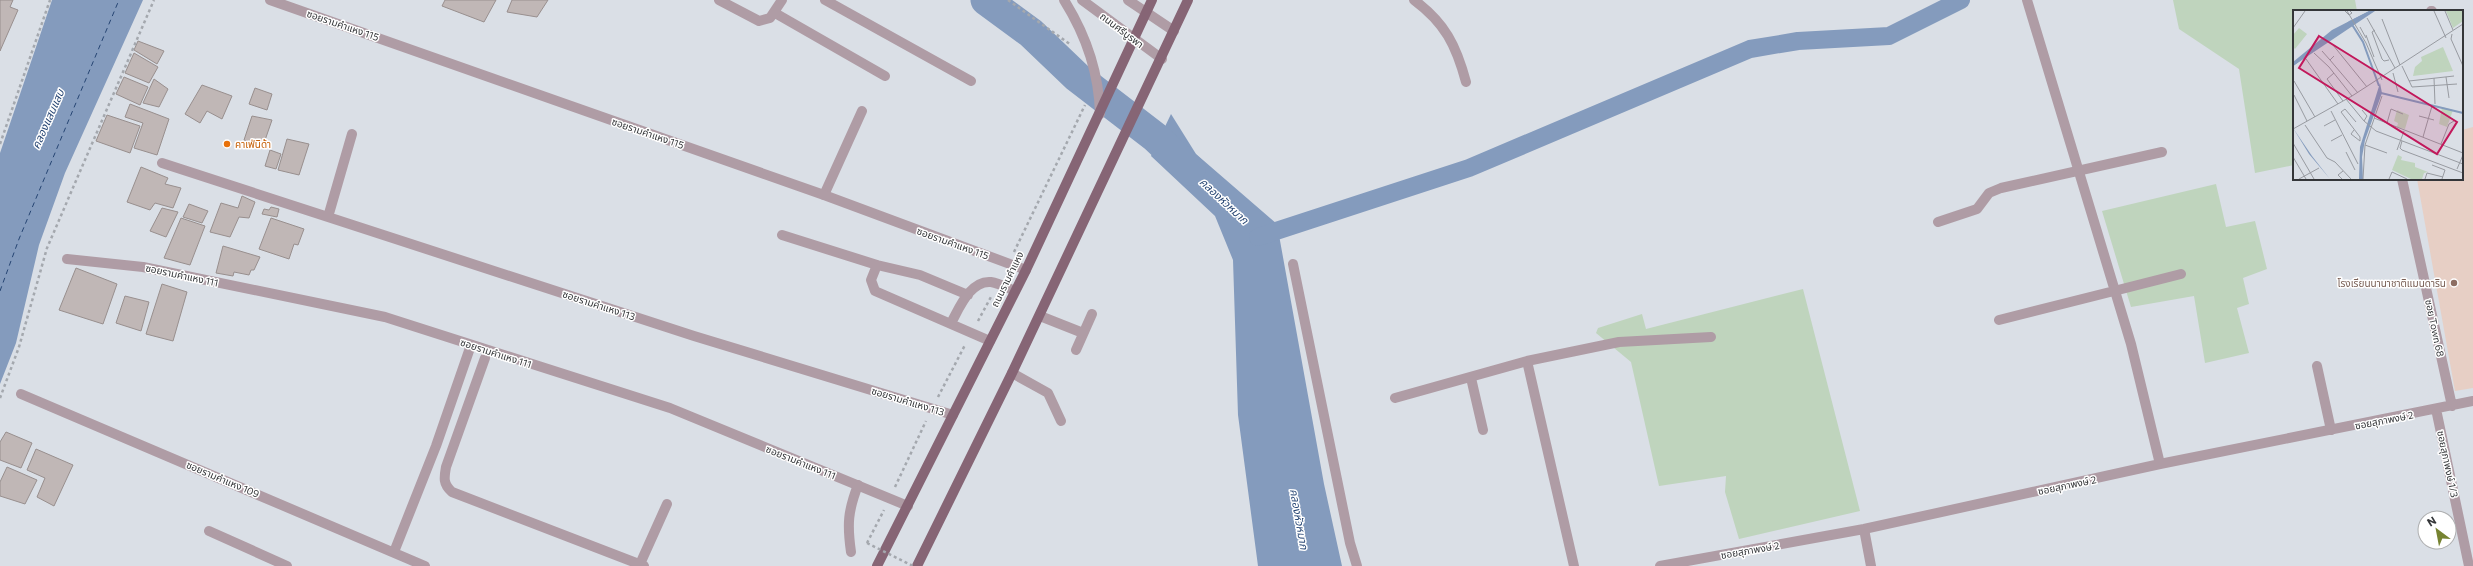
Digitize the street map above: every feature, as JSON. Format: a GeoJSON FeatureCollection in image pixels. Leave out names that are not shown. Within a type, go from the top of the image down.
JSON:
{"type":"FeatureCollection","features":[{"type":"Feature","properties":{"kind":"main road","name":"ถนนรามคำแหง"},"geometry":{"type":"LineString","coordinates":[[877,566],[1026,270],[1152,0]]}},
{"type":"Feature","properties":{"kind":"main road"},"geometry":{"type":"LineString","coordinates":[[917,566],[1040,316],[1144,98],[1188,0]]}},
{"type":"Feature","properties":{"kind":"street","name":"ซอยรามคำแหง 115"},"geometry":{"type":"LineString","coordinates":[[270,0],[824,195],[1026,270]]}},
{"type":"Feature","properties":{"kind":"street"},"geometry":{"type":"LineString","coordinates":[[719,0],[759,21],[770,18],[775,13],[782,0]]}},
{"type":"Feature","properties":{"kind":"street"},"geometry":{"type":"LineString","coordinates":[[825,0],[971,81]]}},
{"type":"Feature","properties":{"kind":"street"},"geometry":{"type":"LineString","coordinates":[[1064,0],[1082,34],[1093,63],[1099,90],[1100,114]]}},
{"type":"Feature","properties":{"kind":"street","name":"ถนนศรีบูรพา"},"geometry":{"type":"LineString","coordinates":[[1082,0],[1134,40],[1162,59]]}},
{"type":"Feature","properties":{"kind":"street"},"geometry":{"type":"LineString","coordinates":[[1128,0],[1174,31]]}},
{"type":"Feature","properties":{"kind":"street"},"geometry":{"type":"LineString","coordinates":[[1414,0],[1429,11],[1446,30],[1459,55],[1466,82]]}},
{"type":"Feature","properties":{"kind":"street"},"geometry":{"type":"LineString","coordinates":[[2027,0],[2131,344],[2160,464]]}},
{"type":"Feature","properties":{"kind":"street"},"geometry":{"type":"LineString","coordinates":[[775,13],[885,76]]}},
{"type":"Feature","properties":{"kind":"street"},"geometry":{"type":"LineString","coordinates":[[824,195],[862,110]]}},
{"type":"Feature","properties":{"kind":"street"},"geometry":{"type":"LineString","coordinates":[[328,217],[352,134]]}},
{"type":"Feature","properties":{"kind":"street"},"geometry":{"type":"LineString","coordinates":[[1938,222],[1977,209],[1989,193],[2001,188],[2162,152]]}},
{"type":"Feature","properties":{"kind":"street","name":"ซอยรามคำแหง 113"},"geometry":{"type":"LineString","coordinates":[[162,163],[694,336],[953,416]]}},
{"type":"Feature","properties":{"kind":"street","name":"ซอย Town 68"},"geometry":{"type":"LineString","coordinates":[[2402,180],[2452,406]]}},
{"type":"Feature","properties":{"kind":"street"},"geometry":{"type":"LineString","coordinates":[[782,235],[877,265],[920,275],[968,295]]}},
{"type":"Feature","properties":{"kind":"street","name":"ซอยรามคำแหง 111"},"geometry":{"type":"LineString","coordinates":[[67,258],[144,267],[385,317],[670,408],[908,506]]}},
{"type":"Feature","properties":{"kind":"street"},"geometry":{"type":"LineString","coordinates":[[1293,264],[1357,566]]}},
{"type":"Feature","properties":{"kind":"street"},"geometry":{"type":"LineString","coordinates":[[877,265],[872,280],[875,290],[990,341]]}},
{"type":"Feature","properties":{"kind":"street"},"geometry":{"type":"LineString","coordinates":[[1999,320],[2181,274]]}},
{"type":"Feature","properties":{"kind":"street"},"geometry":{"type":"LineString","coordinates":[[951,323],[968,295],[980,284],[991,282],[1015,291]]}},
{"type":"Feature","properties":{"kind":"street"},"geometry":{"type":"LineString","coordinates":[[1076,350],[1092,314]]}},
{"type":"Feature","properties":{"kind":"street"},"geometry":{"type":"LineString","coordinates":[[1040,316],[1083,333]]}},
{"type":"Feature","properties":{"kind":"street"},"geometry":{"type":"LineString","coordinates":[[1395,398],[1471,378],[1527,361],[1606,344],[1711,337]]}},
{"type":"Feature","properties":{"kind":"street"},"geometry":{"type":"LineString","coordinates":[[394,552],[436,446],[471,345]]}},
{"type":"Feature","properties":{"kind":"street"},"geometry":{"type":"LineString","coordinates":[[485,358],[446,467],[444,481],[447,488],[452,492],[642,565],[667,504]]}},
{"type":"Feature","properties":{"kind":"street"},"geometry":{"type":"LineString","coordinates":[[1527,361],[1574,566]]}},
{"type":"Feature","properties":{"kind":"street"},"geometry":{"type":"LineString","coordinates":[[2317,366],[2331,430]]}},
{"type":"Feature","properties":{"kind":"street"},"geometry":{"type":"LineString","coordinates":[[1012,373],[1048,393],[1061,421]]}},
{"type":"Feature","properties":{"kind":"street"},"geometry":{"type":"LineString","coordinates":[[1471,378],[1483,430]]}},
{"type":"Feature","properties":{"kind":"street","name":"ซอยรามคำแหง 109"},"geometry":{"type":"LineString","coordinates":[[21,394],[425,566]]}},
{"type":"Feature","properties":{"kind":"street","name":"ซอยสุภาพงษ์ 2"},"geometry":{"type":"LineString","coordinates":[[1660,566],[1864,529],[2160,464],[2473,401]]}},
{"type":"Feature","properties":{"kind":"street","name":"ซอยสุภาพงษ์ 1/3"},"geometry":{"type":"LineString","coordinates":[[2436,409],[2470,566]]}},
{"type":"Feature","properties":{"kind":"street"},"geometry":{"type":"LineString","coordinates":[[851,552],[847,523],[850,506],[858,485]]}},
{"type":"Feature","properties":{"kind":"street"},"geometry":{"type":"LineString","coordinates":[[1864,529],[1871,566]]}},
{"type":"Feature","properties":{"kind":"street"},"geometry":{"type":"LineString","coordinates":[[209,531],[287,566]]}},
{"type":"Feature","properties":{"kind":"path"},"geometry":{"type":"LineString","coordinates":[[0,144],[50,0]]}},
{"type":"Feature","properties":{"kind":"path"},"geometry":{"type":"LineString","coordinates":[[0,398],[19,347],[47,248],[154,0]]}},
{"type":"Feature","properties":{"kind":"path"},"geometry":{"type":"LineString","coordinates":[[1008,0],[1072,46]]}},
{"type":"Feature","properties":{"kind":"path"},"geometry":{"type":"LineString","coordinates":[[867,543],[913,566]]}},
{"type":"Feature","properties":{"kind":"shaded area","name":"โรงเรียนนานาชาติแมนดาริน"},"geometry":{"type":"Polygon","coordinates":[[[2473,127],[2473,388],[2455,391],[2417,180],[2463,180],[2463,130],[2473,127]]]}},
{"type":"Feature","properties":{"kind":"green space"},"geometry":{"type":"Polygon","coordinates":[[[2173,0],[2355,0],[2357,10],[2293,10],[2293,165],[2255,173],[2239,69],[2179,29],[2173,0]]]}},
{"type":"Feature","properties":{"kind":"green space"},"geometry":{"type":"Polygon","coordinates":[[[2216,184],[2226,227],[2255,221],[2267,269],[2243,278],[2249,304],[2237,308],[2249,353],[2205,363],[2194,296],[2131,307],[2102,211],[2216,184]]]}},
{"type":"Feature","properties":{"kind":"green space"},"geometry":{"type":"Polygon","coordinates":[[[1803,289],[1860,511],[1739,539],[1725,492],[1726,476],[1659,486],[1631,362],[1596,333],[1598,328],[1642,314],[1646,329],[1803,289]]]}},
{"type":"Feature","properties":{"kind":"water","name":"คลองแสนแสบ"},"geometry":{"type":"Polygon","coordinates":[[[52,0],[143,0],[65,173],[39,245],[16,343],[0,384],[0,153],[52,0]]]}},
{"type":"Feature","properties":{"kind":"water"},"geometry":{"type":"Polygon","coordinates":[[[1171,114],[1196,154],[1277,224],[1324,484],[1342,566],[1258,566],[1238,415],[1233,260],[1215,216],[1151,156],[1171,114]]]}},
{"type":"Feature","properties":{"kind":"building"},"geometry":{"type":"Polygon","coordinates":[[[0,0],[13,0],[10,7],[18,10],[0,51],[0,0]]]}},
{"type":"Feature","properties":{"kind":"building"},"geometry":{"type":"Polygon","coordinates":[[[445,0],[496,0],[484,22],[442,6],[445,0]]]}},
{"type":"Feature","properties":{"kind":"building"},"geometry":{"type":"Polygon","coordinates":[[[512,0],[548,0],[537,17],[507,12],[512,0]]]}},
{"type":"Feature","properties":{"kind":"building"},"geometry":{"type":"Polygon","coordinates":[[[138,41],[164,51],[157,64],[134,50],[138,41]]]}},
{"type":"Feature","properties":{"kind":"building"},"geometry":{"type":"Polygon","coordinates":[[[134,53],[158,67],[149,83],[125,73],[134,53]]]}},
{"type":"Feature","properties":{"kind":"building"},"geometry":{"type":"Polygon","coordinates":[[[124,77],[148,87],[140,105],[116,94],[124,77]]]}},
{"type":"Feature","properties":{"kind":"building"},"geometry":{"type":"Polygon","coordinates":[[[154,79],[168,89],[159,107],[143,103],[154,79]]]}},
{"type":"Feature","properties":{"kind":"building"},"geometry":{"type":"Polygon","coordinates":[[[202,85],[232,96],[222,119],[207,111],[200,123],[185,114],[202,85]]]}},
{"type":"Feature","properties":{"kind":"building"},"geometry":{"type":"Polygon","coordinates":[[[255,88],[272,94],[267,110],[249,104],[255,88]]]}},
{"type":"Feature","properties":{"kind":"building"},"geometry":{"type":"Polygon","coordinates":[[[130,104],[169,119],[157,155],[134,148],[143,123],[125,117],[130,104]]]}},
{"type":"Feature","properties":{"kind":"building"},"geometry":{"type":"Polygon","coordinates":[[[107,115],[140,126],[130,153],[96,141],[107,115]]]}},
{"type":"Feature","properties":{"kind":"building"},"geometry":{"type":"Polygon","coordinates":[[[252,116],[272,120],[263,146],[244,140],[252,116]]]}},
{"type":"Feature","properties":{"kind":"building"},"geometry":{"type":"Polygon","coordinates":[[[287,139],[309,144],[299,175],[278,170],[287,139]]]}},
{"type":"Feature","properties":{"kind":"building"},"geometry":{"type":"Polygon","coordinates":[[[270,150],[281,154],[276,169],[265,166],[270,150]]]}},
{"type":"Feature","properties":{"kind":"building"},"geometry":{"type":"Polygon","coordinates":[[[141,167],[168,178],[165,184],[181,188],[173,208],[155,203],[150,210],[127,202],[141,167]]]}},
{"type":"Feature","properties":{"kind":"building"},"geometry":{"type":"Polygon","coordinates":[[[242,196],[255,202],[249,218],[239,217],[230,237],[210,232],[221,203],[238,208],[242,196]]]}},
{"type":"Feature","properties":{"kind":"building"},"geometry":{"type":"Polygon","coordinates":[[[189,204],[208,211],[202,223],[183,217],[189,204]]]}},
{"type":"Feature","properties":{"kind":"building"},"geometry":{"type":"Polygon","coordinates":[[[271,207],[279,209],[277,217],[262,214],[264,209],[269,210],[271,207]]]}},
{"type":"Feature","properties":{"kind":"building"},"geometry":{"type":"Polygon","coordinates":[[[162,208],[178,212],[166,237],[150,231],[162,208]]]}},
{"type":"Feature","properties":{"kind":"building"},"geometry":{"type":"Polygon","coordinates":[[[181,218],[205,226],[190,265],[164,258],[181,218]]]}},
{"type":"Feature","properties":{"kind":"building"},"geometry":{"type":"Polygon","coordinates":[[[271,218],[304,229],[298,245],[294,244],[289,259],[259,249],[271,218]]]}},
{"type":"Feature","properties":{"kind":"building"},"geometry":{"type":"Polygon","coordinates":[[[223,246],[260,257],[254,270],[251,270],[249,275],[234,272],[233,276],[216,273],[223,246]]]}},
{"type":"Feature","properties":{"kind":"building"},"geometry":{"type":"Polygon","coordinates":[[[76,268],[117,284],[103,324],[59,310],[76,268]]]}},
{"type":"Feature","properties":{"kind":"building"},"geometry":{"type":"Polygon","coordinates":[[[162,284],[187,292],[173,341],[146,334],[162,284]]]}},
{"type":"Feature","properties":{"kind":"building"},"geometry":{"type":"Polygon","coordinates":[[[125,296],[149,302],[141,331],[116,323],[125,296]]]}},
{"type":"Feature","properties":{"kind":"building"},"geometry":{"type":"Polygon","coordinates":[[[6,432],[32,443],[21,468],[0,460],[0,442],[6,432]]]}},
{"type":"Feature","properties":{"kind":"building"},"geometry":{"type":"Polygon","coordinates":[[[36,449],[73,465],[54,506],[37,497],[45,478],[27,470],[36,449]]]}},
{"type":"Feature","properties":{"kind":"building"},"geometry":{"type":"Polygon","coordinates":[[[7,467],[37,480],[25,504],[0,496],[0,482],[7,467]]]}},
{"type":"Feature","properties":{"kind":"waterway","name":"คลองหัวหมาก"},"geometry":{"type":"LineString","coordinates":[[986,0],[1031,33],[1077,77],[1155,137],[1190,170]]}},
{"type":"Feature","properties":{"kind":"waterway"},"geometry":{"type":"LineString","coordinates":[[1258,237],[1469,168],[1750,49],[1798,41],[1889,36],[1961,0]]}},
{"type":"Feature","properties":{"kind":"ferry route"},"geometry":{"type":"LineString","coordinates":[[0,291],[19,239],[119,0]]}},
{"type":"Feature","properties":{"kind":"place","name":"คาเฟ่นิด้า"},"geometry":{"type":"Point","coordinates":[227,144]}},
{"type":"Feature","properties":{"kind":"place","name":"โรงเรียนนานาชาติแมนดาริน"},"geometry":{"type":"Point","coordinates":[2454,283]}}]}
